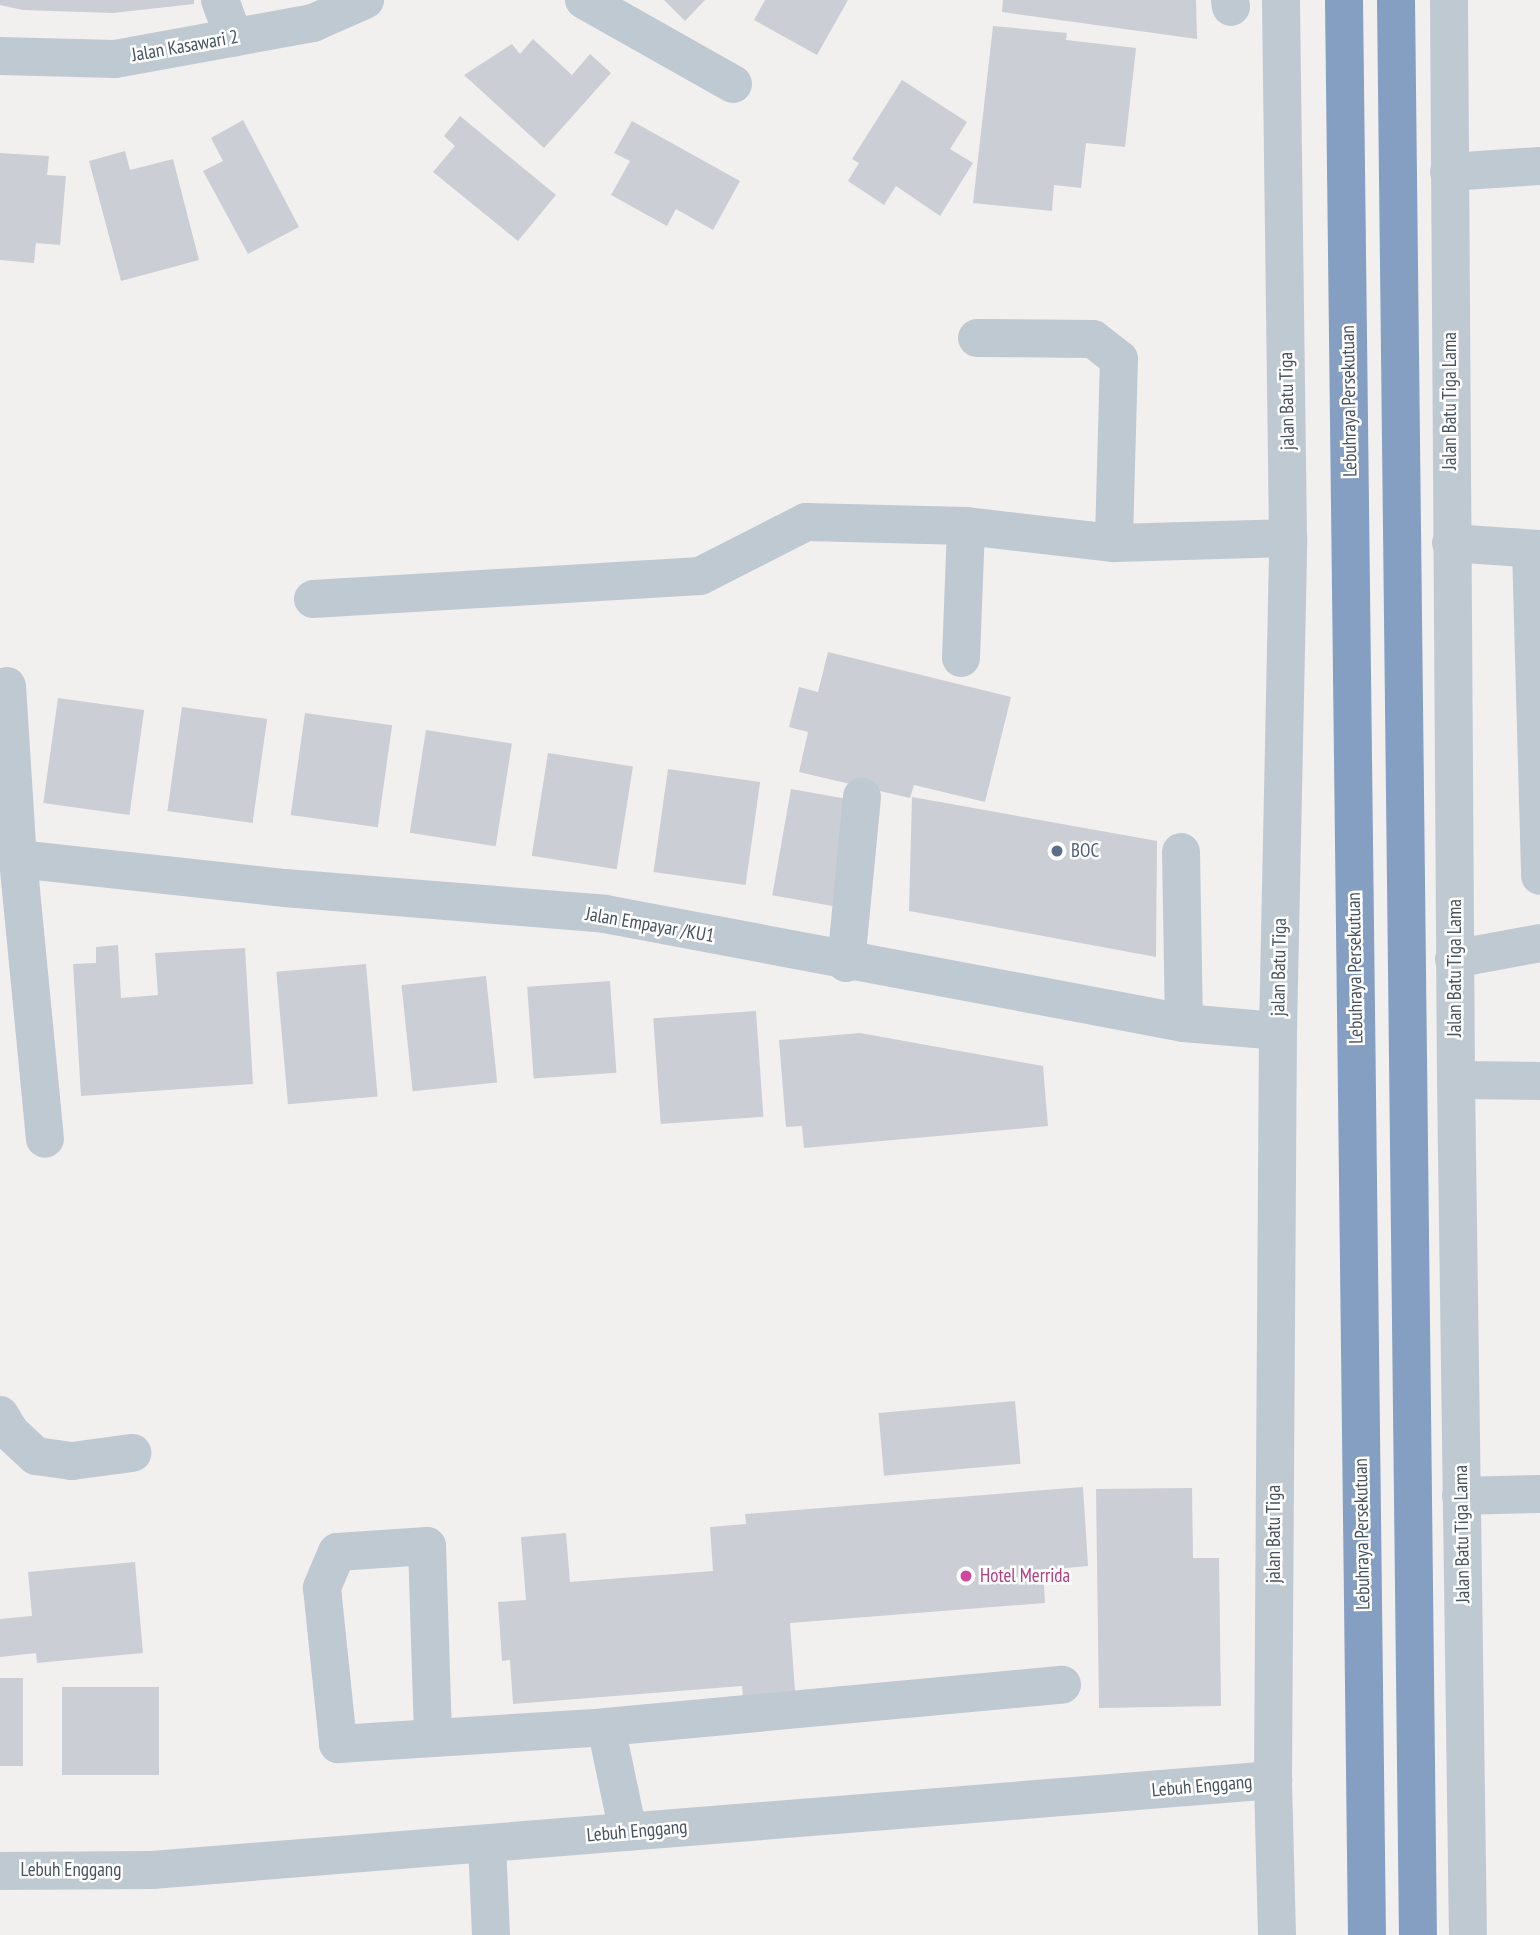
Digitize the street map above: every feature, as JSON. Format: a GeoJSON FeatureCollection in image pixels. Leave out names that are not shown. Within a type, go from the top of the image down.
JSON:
{"type":"FeatureCollection","features":[{"type":"Feature","properties":{"kind":"highway","name":"Lebuhraya Persekutuan"},"geometry":{"type":"LineString","coordinates":[[1344,0],[1367,1935]]}},
{"type":"Feature","properties":{"kind":"highway"},"geometry":{"type":"LineString","coordinates":[[1396,0],[1419,1935]]}},
{"type":"Feature","properties":{"kind":"street"},"geometry":{"type":"LineString","coordinates":[[220,0],[234,38]]}},
{"type":"Feature","properties":{"kind":"street","name":"Jalan Kasawari 2"},"geometry":{"type":"LineString","coordinates":[[0,56],[115,59],[313,23],[365,0]]}},
{"type":"Feature","properties":{"kind":"street"},"geometry":{"type":"LineString","coordinates":[[584,0],[733,84]]}},
{"type":"Feature","properties":{"kind":"street","name":"jalan Batu Tiga"},"geometry":{"type":"LineString","coordinates":[[1277,1935],[1273,1780],[1278,1031],[1288,538],[1281,0]]}},
{"type":"Feature","properties":{"kind":"street","name":"Jalan Batu Tiga Lama"},"geometry":{"type":"LineString","coordinates":[[1449,0],[1455,1080],[1468,1935]]}},
{"type":"Feature","properties":{"kind":"street"},"geometry":{"type":"LineString","coordinates":[[1449,172],[1540,166]]}},
{"type":"Feature","properties":{"kind":"street"},"geometry":{"type":"LineString","coordinates":[[977,338],[1093,339],[1119,359],[1114,543]]}},
{"type":"Feature","properties":{"kind":"street"},"geometry":{"type":"LineString","coordinates":[[313,599],[700,576],[806,522],[966,526],[1114,543],[1288,538]]}},
{"type":"Feature","properties":{"kind":"street"},"geometry":{"type":"LineString","coordinates":[[961,658],[966,526]]}},
{"type":"Feature","properties":{"kind":"street"},"geometry":{"type":"LineString","coordinates":[[1451,542],[1535,549],[1540,876]]}},
{"type":"Feature","properties":{"kind":"street"},"geometry":{"type":"LineString","coordinates":[[8,686],[18,859],[45,1139]]}},
{"type":"Feature","properties":{"kind":"street"},"geometry":{"type":"LineString","coordinates":[[846,963],[862,797]]}},
{"type":"Feature","properties":{"kind":"street"},"geometry":{"type":"LineString","coordinates":[[1181,852],[1184,1023]]}},
{"type":"Feature","properties":{"kind":"street","name":"Jalan Empayar /KU1"},"geometry":{"type":"LineString","coordinates":[[18,859],[285,888],[605,914],[846,963],[1184,1023],[1278,1031]]}},
{"type":"Feature","properties":{"kind":"street"},"geometry":{"type":"LineString","coordinates":[[1454,959],[1540,943]]}},
{"type":"Feature","properties":{"kind":"street"},"geometry":{"type":"LineString","coordinates":[[1455,1080],[1540,1081]]}},
{"type":"Feature","properties":{"kind":"street"},"geometry":{"type":"LineString","coordinates":[[0,1415],[11,1433],[36,1455],[72,1461],[132,1454]]}},
{"type":"Feature","properties":{"kind":"street"},"geometry":{"type":"LineString","coordinates":[[1461,1496],[1540,1494]]}},
{"type":"Feature","properties":{"kind":"street"},"geometry":{"type":"LineString","coordinates":[[433,1736],[427,1546],[337,1552],[322,1588],[338,1744],[606,1727],[1062,1685]]}},
{"type":"Feature","properties":{"kind":"street"},"geometry":{"type":"LineString","coordinates":[[606,1727],[628,1832]]}},
{"type":"Feature","properties":{"kind":"street","name":"Lebuh Enggang"},"geometry":{"type":"LineString","coordinates":[[0,1871],[152,1870],[1273,1780]]}},
{"type":"Feature","properties":{"kind":"street"},"geometry":{"type":"LineString","coordinates":[[487,1844],[491,1935]]}},
{"type":"Feature","properties":{"kind":"building"},"geometry":{"type":"Polygon","coordinates":[[[0,0],[194,0],[194,4],[113,13],[23,10],[0,5],[0,0]]]}},
{"type":"Feature","properties":{"kind":"building"},"geometry":{"type":"Polygon","coordinates":[[[664,0],[705,0],[685,21],[664,0]]]}},
{"type":"Feature","properties":{"kind":"building"},"geometry":{"type":"Polygon","coordinates":[[[765,0],[848,0],[817,55],[754,20],[765,0]]]}},
{"type":"Feature","properties":{"kind":"building"},"geometry":{"type":"Polygon","coordinates":[[[1003,0],[1196,0],[1197,39],[1002,12],[1003,0]]]}},
{"type":"Feature","properties":{"kind":"building"},"geometry":{"type":"Polygon","coordinates":[[[993,26],[1067,33],[1066,40],[1136,48],[1125,147],[1086,143],[1081,188],[1054,185],[1052,211],[973,203],[993,26]]]}},
{"type":"Feature","properties":{"kind":"building"},"geometry":{"type":"Polygon","coordinates":[[[533,39],[572,75],[590,54],[611,73],[544,148],[464,75],[512,44],[520,54],[533,39]]]}},
{"type":"Feature","properties":{"kind":"building"},"geometry":{"type":"Polygon","coordinates":[[[902,80],[967,122],[950,149],[973,163],[940,216],[896,186],[884,205],[848,181],[859,163],[852,159],[902,80]]]}},
{"type":"Feature","properties":{"kind":"building"},"geometry":{"type":"Polygon","coordinates":[[[460,116],[556,195],[518,241],[433,172],[455,146],[444,136],[460,116]]]}},
{"type":"Feature","properties":{"kind":"building"},"geometry":{"type":"Polygon","coordinates":[[[243,120],[299,227],[248,254],[203,171],[223,161],[211,138],[243,120]]]}},
{"type":"Feature","properties":{"kind":"building"},"geometry":{"type":"Polygon","coordinates":[[[632,121],[740,181],[713,230],[676,209],[667,226],[611,195],[630,161],[614,153],[632,121]]]}},
{"type":"Feature","properties":{"kind":"building"},"geometry":{"type":"Polygon","coordinates":[[[125,151],[130,170],[173,159],[199,260],[121,281],[89,161],[125,151]]]}},
{"type":"Feature","properties":{"kind":"building"},"geometry":{"type":"Polygon","coordinates":[[[0,153],[49,156],[47,175],[66,176],[60,245],[36,243],[34,263],[0,260],[0,153]]]}},
{"type":"Feature","properties":{"kind":"building"},"geometry":{"type":"Polygon","coordinates":[[[828,652],[1011,697],[985,802],[914,785],[910,798],[799,772],[808,732],[789,727],[799,687],[818,692],[828,652]]]}},
{"type":"Feature","properties":{"kind":"building"},"geometry":{"type":"Polygon","coordinates":[[[58,698],[144,710],[129,815],[43,803],[58,698]]]}},
{"type":"Feature","properties":{"kind":"building"},"geometry":{"type":"Polygon","coordinates":[[[182,707],[267,719],[253,823],[167,811],[182,707]]]}},
{"type":"Feature","properties":{"kind":"building"},"geometry":{"type":"Polygon","coordinates":[[[305,713],[392,725],[378,827],[291,815],[305,713]]]}},
{"type":"Feature","properties":{"kind":"building"},"geometry":{"type":"Polygon","coordinates":[[[426,730],[512,744],[496,846],[410,833],[426,730]]]}},
{"type":"Feature","properties":{"kind":"building"},"geometry":{"type":"Polygon","coordinates":[[[548,753],[633,766],[617,869],[532,856],[548,753]]]}},
{"type":"Feature","properties":{"kind":"building"},"geometry":{"type":"Polygon","coordinates":[[[668,769],[760,782],[746,885],[654,872],[668,769]]]}},
{"type":"Feature","properties":{"kind":"building"},"geometry":{"type":"Polygon","coordinates":[[[791,789],[880,805],[861,911],[772,895],[791,789]]]}},
{"type":"Feature","properties":{"kind":"building"},"geometry":{"type":"Polygon","coordinates":[[[912,797],[1157,841],[1156,957],[909,911],[912,797]]]}},
{"type":"Feature","properties":{"kind":"building"},"geometry":{"type":"Polygon","coordinates":[[[118,945],[121,998],[158,995],[155,953],[245,948],[253,1084],[81,1096],[73,964],[96,963],[96,947],[118,945]]]}},
{"type":"Feature","properties":{"kind":"building"},"geometry":{"type":"Polygon","coordinates":[[[366,964],[378,1096],[288,1104],[276,972],[366,964]]]}},
{"type":"Feature","properties":{"kind":"building"},"geometry":{"type":"Polygon","coordinates":[[[486,976],[497,1082],[413,1091],[401,985],[486,976]]]}},
{"type":"Feature","properties":{"kind":"building"},"geometry":{"type":"Polygon","coordinates":[[[610,981],[616,1073],[534,1079],[527,987],[610,981]]]}},
{"type":"Feature","properties":{"kind":"building"},"geometry":{"type":"Polygon","coordinates":[[[756,1011],[763,1117],[661,1124],[653,1018],[756,1011]]]}},
{"type":"Feature","properties":{"kind":"building"},"geometry":{"type":"Polygon","coordinates":[[[860,1033],[1043,1066],[1048,1126],[804,1148],[802,1126],[786,1127],[779,1040],[860,1033]]]}},
{"type":"Feature","properties":{"kind":"building"},"geometry":{"type":"Polygon","coordinates":[[[1015,1401],[1020,1464],[884,1476],[879,1413],[1015,1401]]]}},
{"type":"Feature","properties":{"kind":"building"},"geometry":{"type":"Polygon","coordinates":[[[1083,1487],[1088,1566],[1043,1570],[1045,1603],[790,1623],[795,1691],[743,1696],[742,1686],[513,1704],[510,1660],[502,1661],[498,1602],[526,1600],[521,1537],[566,1533],[570,1582],[713,1571],[710,1527],[746,1524],[745,1514],[1083,1487]]]}},
{"type":"Feature","properties":{"kind":"building"},"geometry":{"type":"Polygon","coordinates":[[[1192,1488],[1193,1558],[1219,1558],[1221,1706],[1099,1708],[1096,1489],[1192,1488]]]}},
{"type":"Feature","properties":{"kind":"building"},"geometry":{"type":"Polygon","coordinates":[[[135,1562],[143,1653],[37,1663],[36,1653],[0,1657],[0,1619],[32,1616],[28,1572],[135,1562]]]}},
{"type":"Feature","properties":{"kind":"building"},"geometry":{"type":"Polygon","coordinates":[[[0,1678],[23,1678],[23,1766],[0,1766],[0,1678]]]}},
{"type":"Feature","properties":{"kind":"building"},"geometry":{"type":"Polygon","coordinates":[[[62,1687],[159,1687],[159,1775],[62,1775],[62,1687]]]}},
{"type":"Feature","properties":{"kind":"place","name":"BOC"},"geometry":{"type":"Point","coordinates":[1057,851]}},
{"type":"Feature","properties":{"kind":"place","name":"Hotel Merrida"},"geometry":{"type":"Point","coordinates":[966,1576]}}]}
